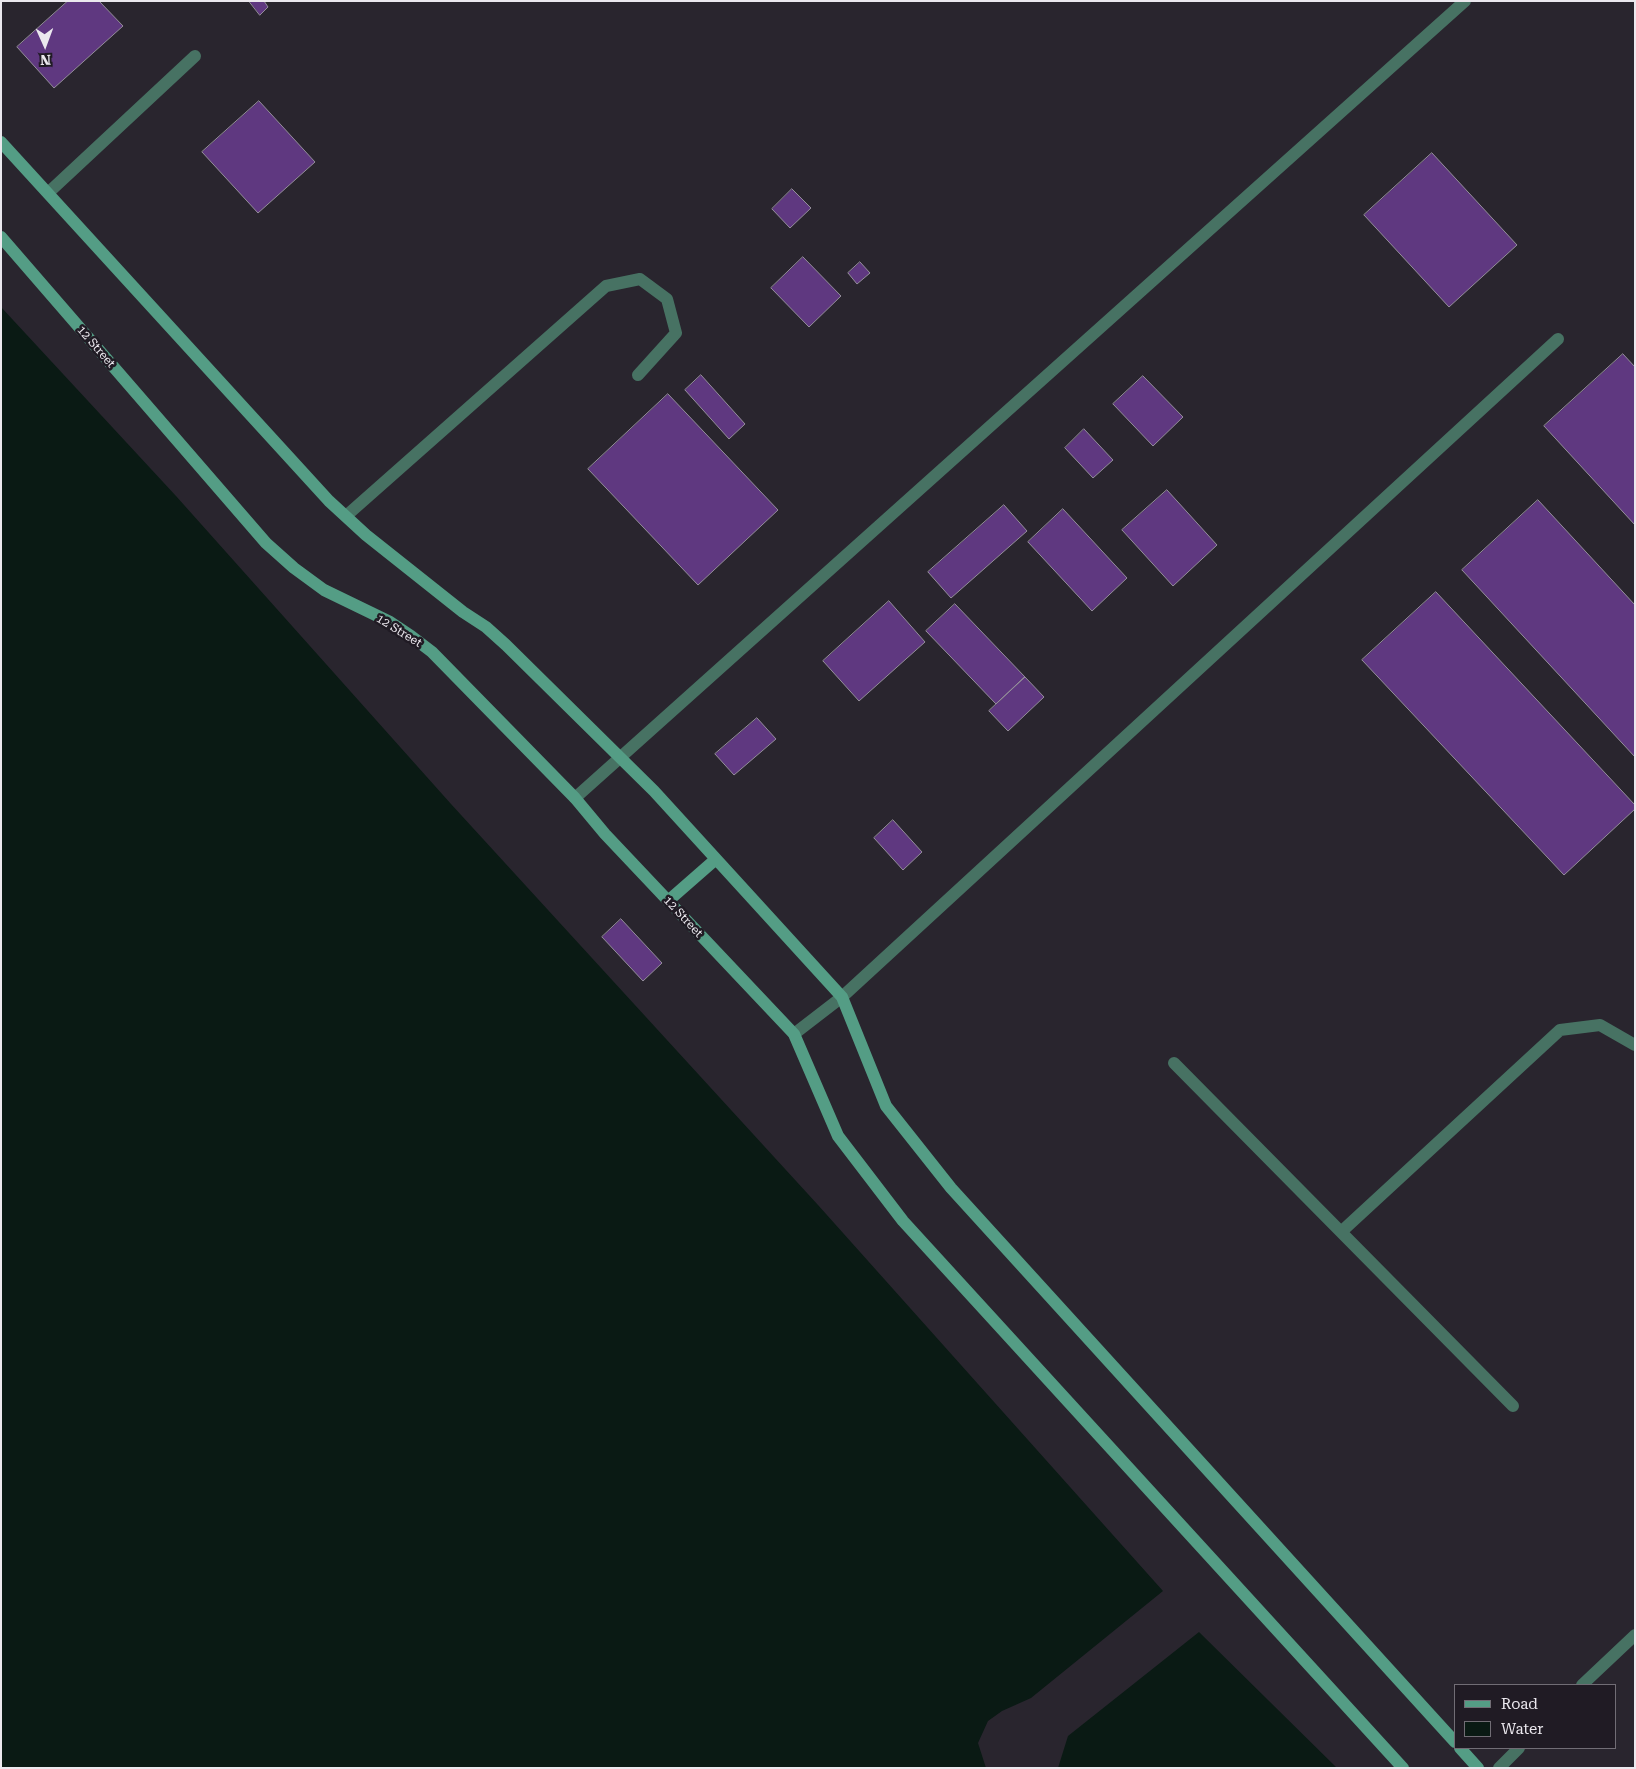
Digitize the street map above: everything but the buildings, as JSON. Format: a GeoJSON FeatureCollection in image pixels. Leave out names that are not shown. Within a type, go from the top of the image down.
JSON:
{"type":"FeatureCollection","features":[{"type":"Feature","properties":{"kind":"street"},"geometry":{"type":"LineString","coordinates":[[3,147],[48,193],[329,501],[366,535],[493,633],[654,791],[842,996],[886,1106],[935,1169],[1454,1741]]}},
{"type":"Feature","properties":{"kind":"street","name":"12 Street"},"geometry":{"type":"LineString","coordinates":[[1,237],[266,543],[294,568],[324,590],[390,622],[432,652],[575,798],[605,834],[794,1034]]}},
{"type":"Feature","properties":{"kind":"street"},"geometry":{"type":"LineString","coordinates":[[668,901],[716,859]]}},
{"type":"Feature","properties":{"kind":"street"},"geometry":{"type":"LineString","coordinates":[[794,1034],[838,1136],[903,1221],[1403,1768]]}},
{"type":"Feature","properties":{"kind":"street"},"geometry":{"type":"LineString","coordinates":[[1461,1749],[1478,1768]]}},
{"type":"Feature","properties":{"kind":"lane"},"geometry":{"type":"LineString","coordinates":[[575,798],[1465,1]]}},
{"type":"Feature","properties":{"kind":"lane"},"geometry":{"type":"LineString","coordinates":[[48,193],[195,56]]}},
{"type":"Feature","properties":{"kind":"lane"},"geometry":{"type":"LineString","coordinates":[[346,516],[606,286],[640,279],[666,298],[676,332],[638,375]]}},
{"type":"Feature","properties":{"kind":"lane"},"geometry":{"type":"LineString","coordinates":[[794,1034],[842,996],[1558,339]]}},
{"type":"Feature","properties":{"kind":"lane"},"geometry":{"type":"LineString","coordinates":[[1341,1232],[1560,1030],[1600,1025],[1635,1045]]}},
{"type":"Feature","properties":{"kind":"lane"},"geometry":{"type":"LineString","coordinates":[[1174,1063],[1513,1406]]}},
{"type":"Feature","properties":{"kind":"lane"},"geometry":{"type":"LineString","coordinates":[[1583,1684],[1635,1635]]}},
{"type":"Feature","properties":{"kind":"lane"},"geometry":{"type":"LineString","coordinates":[[1499,1768],[1518,1749]]}},
{"type":"Feature","properties":{"kind":"water"},"geometry":{"type":"Polygon","coordinates":[[[1,307],[176,496],[451,804],[818,1205],[1163,1591],[1031,1698],[1002,1711],[988,1721],[978,1743],[986,1768],[1,1768],[1,307]]]}},
{"type":"Feature","properties":{"kind":"water"},"geometry":{"type":"Polygon","coordinates":[[[1199,1632],[1337,1768],[1058,1768],[1068,1736],[1199,1632]]]}}]}
